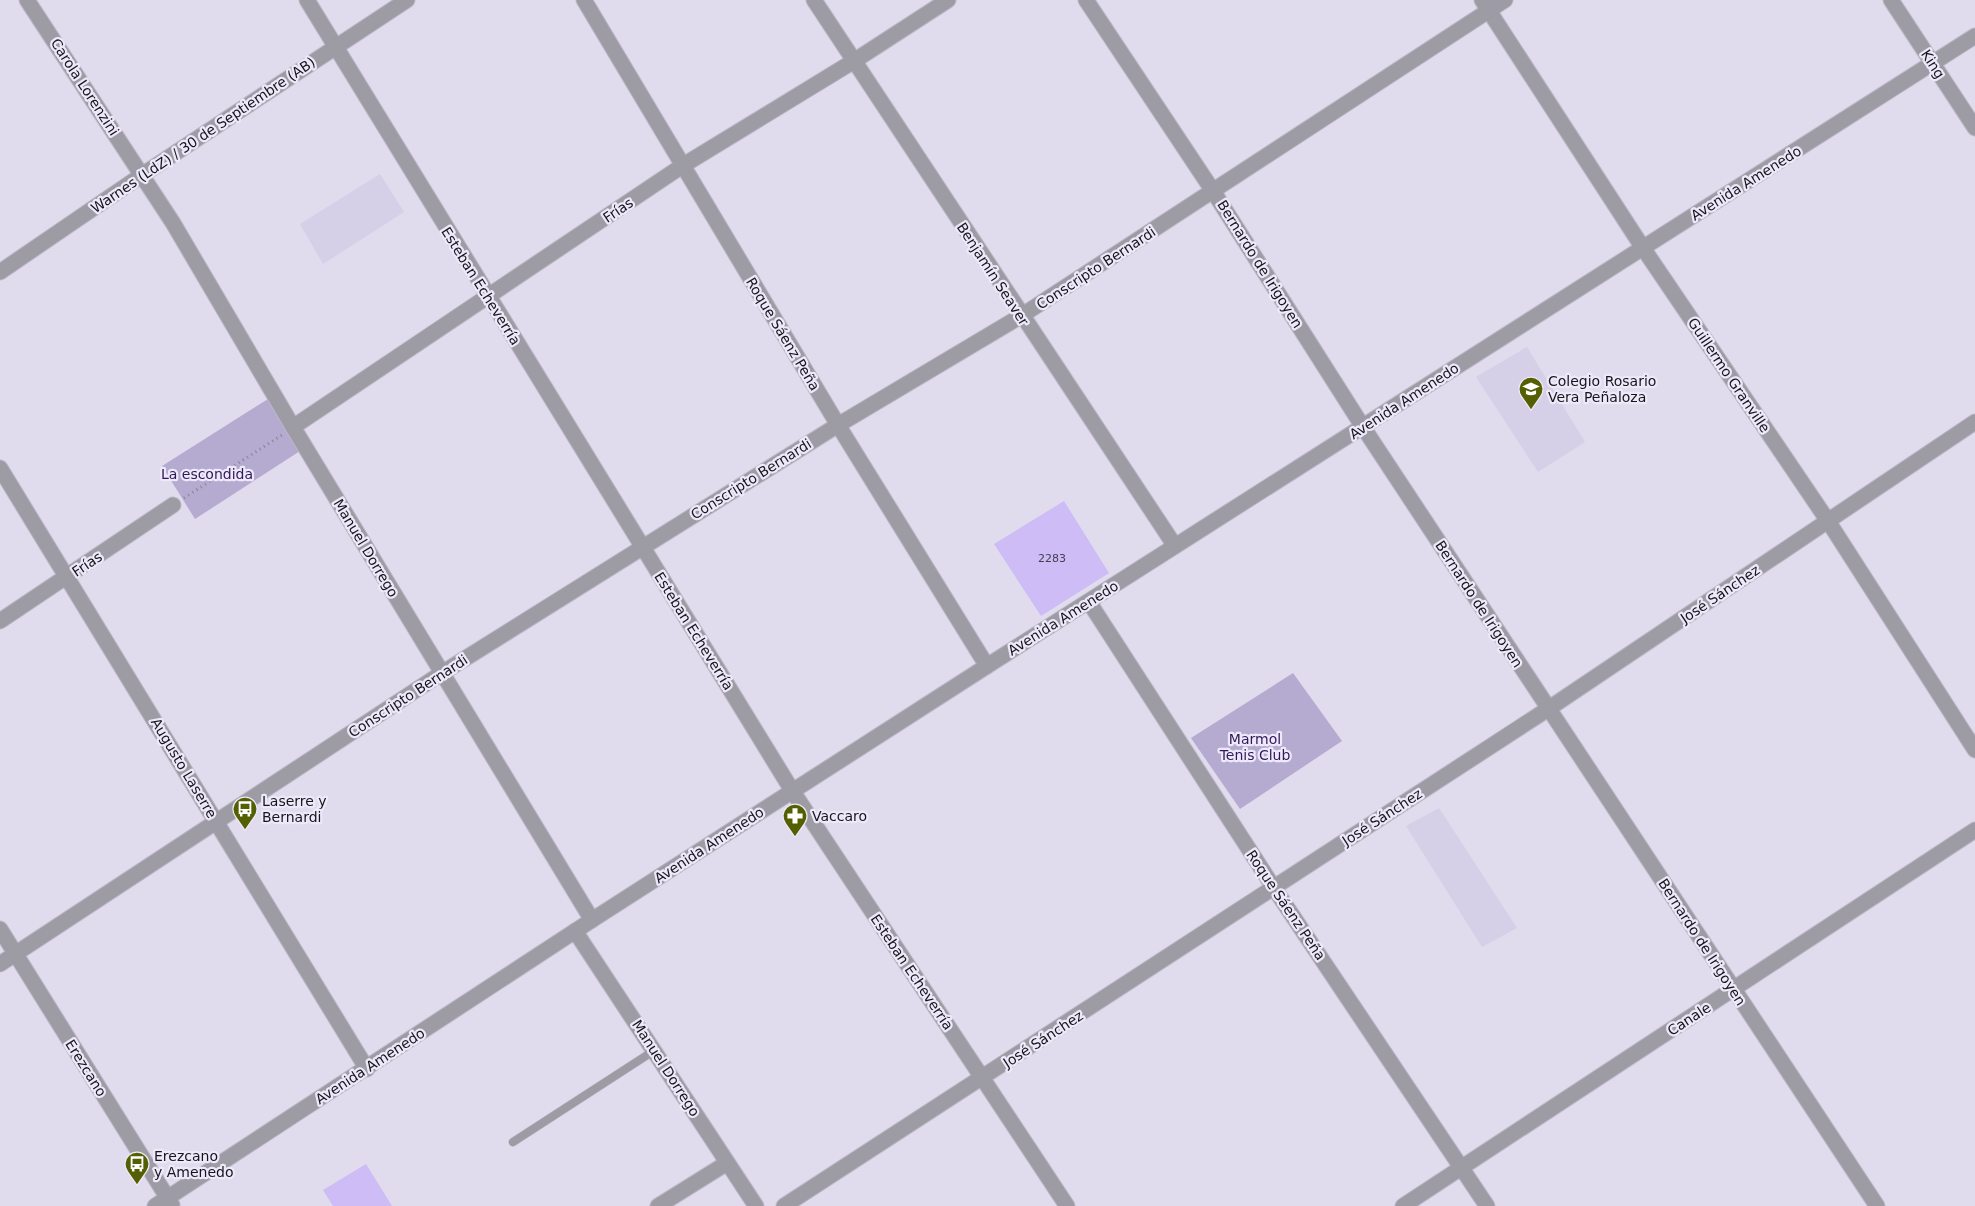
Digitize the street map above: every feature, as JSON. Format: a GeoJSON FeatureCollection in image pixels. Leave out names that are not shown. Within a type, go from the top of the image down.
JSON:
{"type":"FeatureCollection","features":[{"type":"Feature","properties":{"kind":"street","name":"Carola Lorenzini"},"geometry":{"type":"LineString","coordinates":[[27,0],[142,175]]}},
{"type":"Feature","properties":{"kind":"street","name":"Esteban Echeverría"},"geometry":{"type":"LineString","coordinates":[[307,0],[793,792],[1067,1206]]}},
{"type":"Feature","properties":{"kind":"street","name":"Warnes (LdZ) / 30 de Septiembre (AB)"},"geometry":{"type":"LineString","coordinates":[[0,272],[335,46],[407,0]]}},
{"type":"Feature","properties":{"kind":"street","name":"Roque Sáenz Peña"},"geometry":{"type":"LineString","coordinates":[[584,0],[838,425],[987,666]]}},
{"type":"Feature","properties":{"kind":"street","name":"Benjamín Seaver"},"geometry":{"type":"LineString","coordinates":[[814,0],[1021,316],[1175,546]]}},
{"type":"Feature","properties":{"kind":"street","name":"Frías"},"geometry":{"type":"LineString","coordinates":[[293,427],[682,166],[854,61],[948,0]]}},
{"type":"Feature","properties":{"kind":"street","name":"Bernardo de Irigoyen"},"geometry":{"type":"LineString","coordinates":[[1086,0],[1214,191],[1363,427],[1877,1206]]}},
{"type":"Feature","properties":{"kind":"street","name":"Conscripto Bernardi"},"geometry":{"type":"LineString","coordinates":[[0,964],[442,673],[838,425],[1021,316],[1214,191],[1486,5],[1505,0]]}},
{"type":"Feature","properties":{"kind":"street","name":"King"},"geometry":{"type":"LineString","coordinates":[[1891,0],[1975,128]]}},
{"type":"Feature","properties":{"kind":"street","name":"Guillermo Granville"},"geometry":{"type":"LineString","coordinates":[[1486,5],[1643,248],[1828,522],[1975,750]]}},
{"type":"Feature","properties":{"kind":"street","name":"Avenida Amenedo"},"geometry":{"type":"LineString","coordinates":[[165,1203],[592,920],[1975,36]]}},
{"type":"Feature","properties":{"kind":"street","name":"Manuel Dorrego"},"geometry":{"type":"LineString","coordinates":[[142,175],[592,920]]}},
{"type":"Feature","properties":{"kind":"street","name":"José Sánchez"},"geometry":{"type":"LineString","coordinates":[[784,1206],[1548,708],[1975,422]]}},
{"type":"Feature","properties":{"kind":"street","name":"Augusto Laserre"},"geometry":{"type":"LineString","coordinates":[[0,468],[68,576],[367,1069]]}},
{"type":"Feature","properties":{"kind":"street","name":"Frías"},"geometry":{"type":"LineString","coordinates":[[0,621],[173,505]]}},
{"type":"Feature","properties":{"kind":"street","name":"Roque Sáenz Peña"},"geometry":{"type":"LineString","coordinates":[[1089,602],[1274,888],[1487,1206]]}},
{"type":"Feature","properties":{"kind":"street","name":"Canale"},"geometry":{"type":"LineString","coordinates":[[1403,1206],[1975,830]]}},
{"type":"Feature","properties":{"kind":"street","name":"Erezcano"},"geometry":{"type":"LineString","coordinates":[[0,929],[165,1203]]}},
{"type":"Feature","properties":{"kind":"street","name":"Manuel Dorrego"},"geometry":{"type":"LineString","coordinates":[[575,931],[756,1206]]}},
{"type":"Feature","properties":{"kind":"street"},"geometry":{"type":"LineString","coordinates":[[658,1206],[727,1163]]}},
{"type":"Feature","properties":{"kind":"lane"},"geometry":{"type":"LineString","coordinates":[[513,1142],[655,1050]]}},
{"type":"Feature","properties":{"kind":"path"},"geometry":{"type":"LineString","coordinates":[[173,505],[293,427]]}},
{"type":"Feature","properties":{"kind":"shaded area"},"geometry":{"type":"Polygon","coordinates":[[[380,174],[404,212],[323,264],[300,224],[380,174]]]}},
{"type":"Feature","properties":{"kind":"shaded area","name":"Colegio Rosario Vera Peñaloza"},"geometry":{"type":"Polygon","coordinates":[[[1527,347],[1585,442],[1538,472],[1476,377],[1527,347]]]}},
{"type":"Feature","properties":{"kind":"shaded area"},"geometry":{"type":"Polygon","coordinates":[[[1439,808],[1517,928],[1482,947],[1406,826],[1439,808]]]}},
{"type":"Feature","properties":{"kind":"green space","name":"La escondida"},"geometry":{"type":"Polygon","coordinates":[[[268,399],[300,451],[195,519],[162,466],[268,399]]]}},
{"type":"Feature","properties":{"kind":"green space","name":"Marmol Tenis Club"},"geometry":{"type":"Polygon","coordinates":[[[1293,673],[1342,741],[1240,809],[1191,738],[1293,673]]]}},
{"type":"Feature","properties":{"kind":"building"},"geometry":{"type":"Polygon","coordinates":[[[1064,501],[1109,573],[1041,616],[994,544],[1064,501]]]}},
{"type":"Feature","properties":{"kind":"building"},"geometry":{"type":"Polygon","coordinates":[[[366,1164],[392,1206],[333,1206],[323,1190],[366,1164]]]}},
{"type":"Feature","properties":{"kind":"place","name":"Colegio Rosario Vera Peñaloza"},"geometry":{"type":"Point","coordinates":[1531,410]}},
{"type":"Feature","properties":{"kind":"place","name":"Laserre y Bernardi"},"geometry":{"type":"Point","coordinates":[245,830]}},
{"type":"Feature","properties":{"kind":"place","name":"Vaccaro"},"geometry":{"type":"Point","coordinates":[795,837]}},
{"type":"Feature","properties":{"kind":"place","name":"Erezcano y Amenedo"},"geometry":{"type":"Point","coordinates":[137,1185]}}]}
